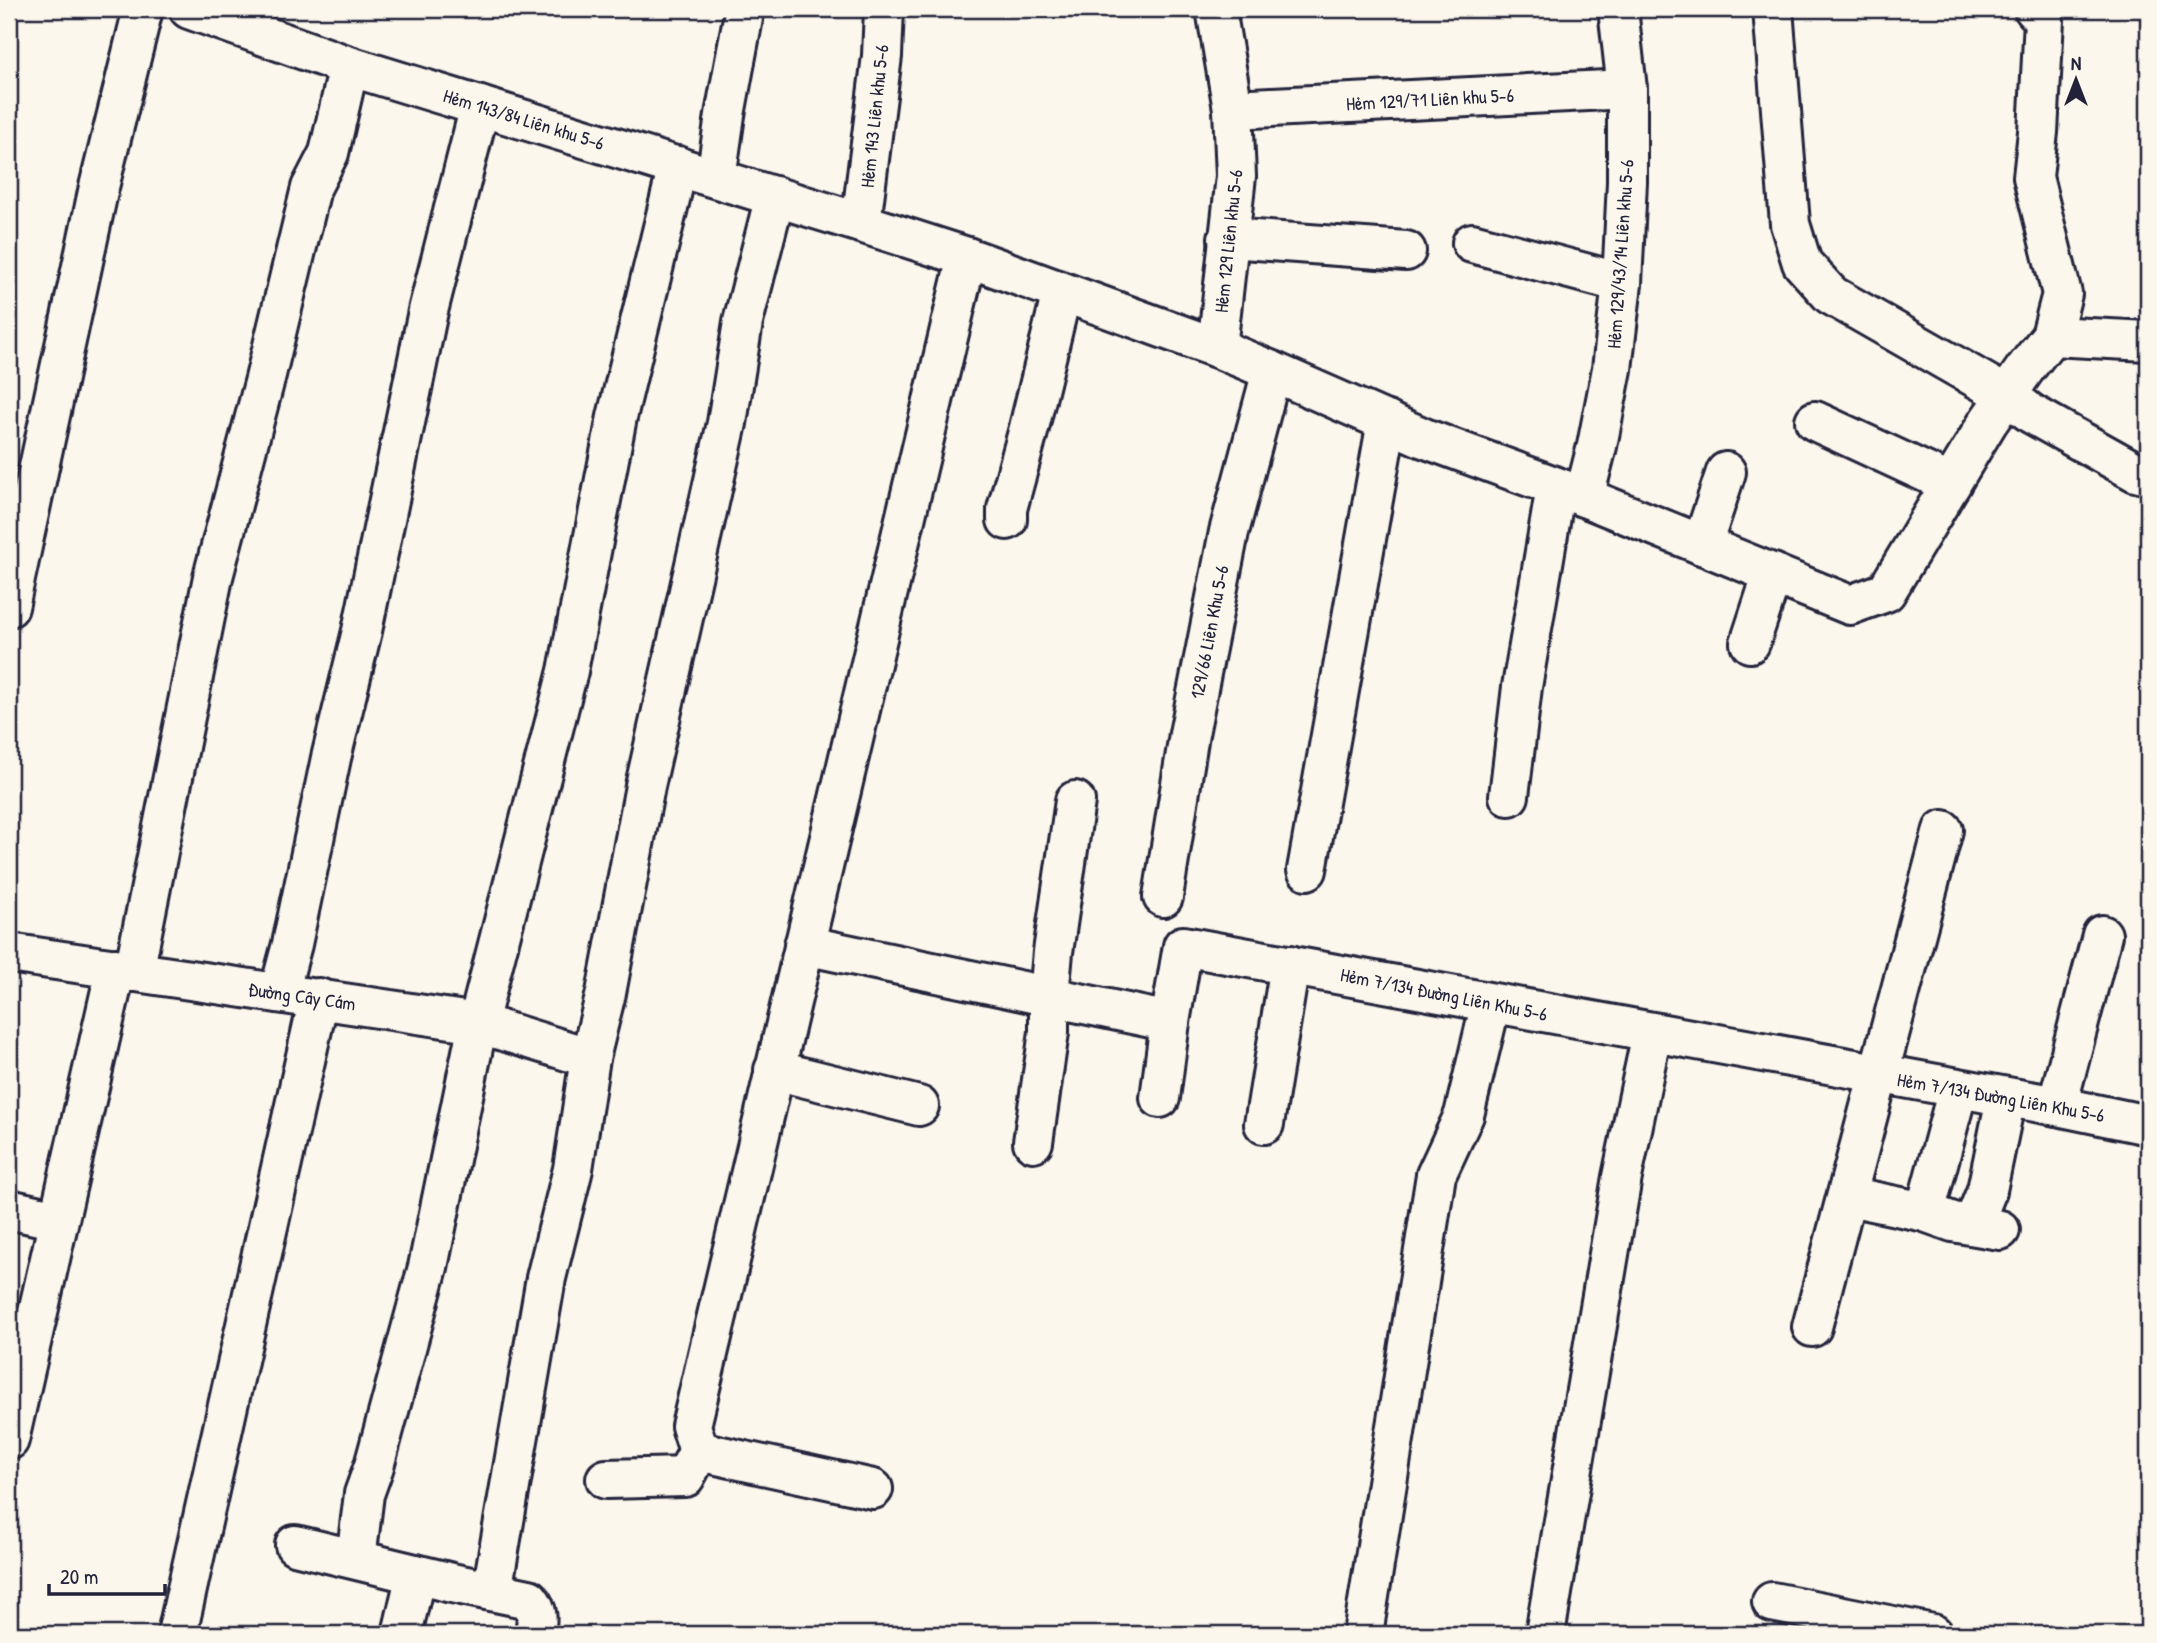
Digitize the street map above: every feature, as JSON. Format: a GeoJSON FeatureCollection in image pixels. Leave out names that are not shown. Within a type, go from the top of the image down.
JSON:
{"type":"FeatureCollection","features":[{"type":"Feature","properties":{"kind":"street"},"geometry":{"type":"LineString","coordinates":[[9,607],[99,187],[143,9]]}},
{"type":"Feature","properties":{"kind":"street","name":"Hẻm 143/84 Liên khu 5-6"},"geometry":{"type":"LineString","coordinates":[[189,9],[349,66],[967,257],[1217,348],[1424,438],[1570,492],[1850,605],[1886,592],[2006,395],[2051,335]]}},
{"type":"Feature","properties":{"kind":"street","name":"Hẻm 143 Liên khu 5-6"},"geometry":{"type":"LineString","coordinates":[[862,223],[882,56],[884,9]]}},
{"type":"Feature","properties":{"kind":"street","name":"Hẻm 129 Liên khu 5-6"},"geometry":{"type":"LineString","coordinates":[[1216,9],[1233,109],[1236,176],[1217,348]]}},
{"type":"Feature","properties":{"kind":"street","name":"Hẻm 129/43/14 Liên khu 5-6"},"geometry":{"type":"LineString","coordinates":[[1509,796],[1522,687],[1570,492],[1597,446],[1612,369],[1622,283],[1627,182],[1627,89],[1618,9]]}},
{"type":"Feature","properties":{"kind":"street"},"geometry":{"type":"LineString","coordinates":[[1773,9],[1790,224],[1802,263],[1831,295],[2006,395],[2032,414],[2144,476]]}},
{"type":"Feature","properties":{"kind":"street"},"geometry":{"type":"LineString","coordinates":[[2034,9],[2044,20],[2033,177],[2062,293],[2051,335],[2148,341]]}},
{"type":"Feature","properties":{"kind":"street"},"geometry":{"type":"LineString","coordinates":[[716,178],[743,18]]}},
{"type":"Feature","properties":{"kind":"street"},"geometry":{"type":"LineString","coordinates":[[9,1440],[57,1220],[125,970],[213,577],[311,188],[329,153],[349,66]]}},
{"type":"Feature","properties":{"kind":"street","name":"Hẻm 129/71 Liên khu 5-6"},"geometry":{"type":"LineString","coordinates":[[1233,109],[1627,89]]}},
{"type":"Feature","properties":{"kind":"street"},"geometry":{"type":"LineString","coordinates":[[278,993],[292,944],[331,758],[362,631],[428,311],[480,106]]}},
{"type":"Feature","properties":{"kind":"street"},"geometry":{"type":"LineString","coordinates":[[356,1559],[364,1494],[428,1267],[478,1023],[568,671],[617,417],[678,166]]}},
{"type":"Feature","properties":{"kind":"street"},"geometry":{"type":"LineString","coordinates":[[492,1591],[546,1278],[573,1169],[590,1058],[606,993],[645,786],[727,423],[743,322],[775,196]]}},
{"type":"Feature","properties":{"kind":"street"},"geometry":{"type":"LineString","coordinates":[[1228,238],[1406,251]]}},
{"type":"Feature","properties":{"kind":"street"},"geometry":{"type":"LineString","coordinates":[[1472,243],[1622,283]]}},
{"type":"Feature","properties":{"kind":"street"},"geometry":{"type":"LineString","coordinates":[[606,1479],[685,1477],[699,1451],[691,1426],[967,257]]}},
{"type":"Feature","properties":{"kind":"street"},"geometry":{"type":"LineString","coordinates":[[1007,520],[1007,509],[1062,292]]}},
{"type":"Feature","properties":{"kind":"street","name":"129/66 Liên Khu 5-6"},"geometry":{"type":"LineString","coordinates":[[1163,897],[1189,734],[1229,532],[1272,370]]}},
{"type":"Feature","properties":{"kind":"street"},"geometry":{"type":"LineString","coordinates":[[1307,870],[1387,421]]}},
{"type":"Feature","properties":{"kind":"street"},"geometry":{"type":"LineString","coordinates":[[1815,421],[1951,484]]}},
{"type":"Feature","properties":{"kind":"street"},"geometry":{"type":"LineString","coordinates":[[1702,545],[1726,472]]}},
{"type":"Feature","properties":{"kind":"street"},"geometry":{"type":"LineString","coordinates":[[1750,643],[1773,573]]}},
{"type":"Feature","properties":{"kind":"street"},"geometry":{"type":"LineString","coordinates":[[1032,1142],[1049,1032],[1049,996],[1075,801]]}},
{"type":"Feature","properties":{"kind":"street"},"geometry":{"type":"LineString","coordinates":[[1812,1327],[1942,830]]}},
{"type":"Feature","properties":{"kind":"street"},"geometry":{"type":"LineString","coordinates":[[2057,1107],[2102,935]]}},
{"type":"Feature","properties":{"kind":"street"},"geometry":{"type":"LineString","coordinates":[[804,945],[1170,1022],[1160,1098]]}},
{"type":"Feature","properties":{"kind":"street","name":"Hẻm 7/134 Đường Liên Khu 5-6"},"geometry":{"type":"LineString","coordinates":[[1170,1022],[1184,946],[2148,1125]]}},
{"type":"Feature","properties":{"kind":"street","name":"Đường Cây Cám"},"geometry":{"type":"LineString","coordinates":[[9,953],[478,1023],[590,1058]]}},
{"type":"Feature","properties":{"kind":"street"},"geometry":{"type":"LineString","coordinates":[[1264,1124],[1290,965]]}},
{"type":"Feature","properties":{"kind":"street"},"geometry":{"type":"LineString","coordinates":[[177,1634],[319,998]]}},
{"type":"Feature","properties":{"kind":"street"},"geometry":{"type":"LineString","coordinates":[[1363,1634],[1436,1174],[1464,1115],[1491,1003]]}},
{"type":"Feature","properties":{"kind":"street"},"geometry":{"type":"LineString","coordinates":[[1545,1634],[1622,1177],[1652,1033]]}},
{"type":"Feature","properties":{"kind":"street"},"geometry":{"type":"LineString","coordinates":[[774,1070],[919,1107]]}},
{"type":"Feature","properties":{"kind":"street"},"geometry":{"type":"LineString","coordinates":[[1925,1212],[1958,1089]]}},
{"type":"Feature","properties":{"kind":"street"},"geometry":{"type":"LineString","coordinates":[[1848,1196],[1986,1228],[1987,1190],[2006,1098]]}},
{"type":"Feature","properties":{"kind":"street"},"geometry":{"type":"LineString","coordinates":[[9,1209],[57,1220]]}},
{"type":"Feature","properties":{"kind":"street"},"geometry":{"type":"LineString","coordinates":[[699,1451],[873,1489]]}},
{"type":"Feature","properties":{"kind":"street"},"geometry":{"type":"LineString","coordinates":[[295,1545],[529,1599],[536,1607],[538,1615],[535,1634]]}},
{"type":"Feature","properties":{"kind":"street"},"geometry":{"type":"LineString","coordinates":[[402,1634],[416,1574]]}},
{"type":"Feature","properties":{"kind":"street"},"geometry":{"type":"LineString","coordinates":[[1772,1602],[1933,1634]]}}]}
